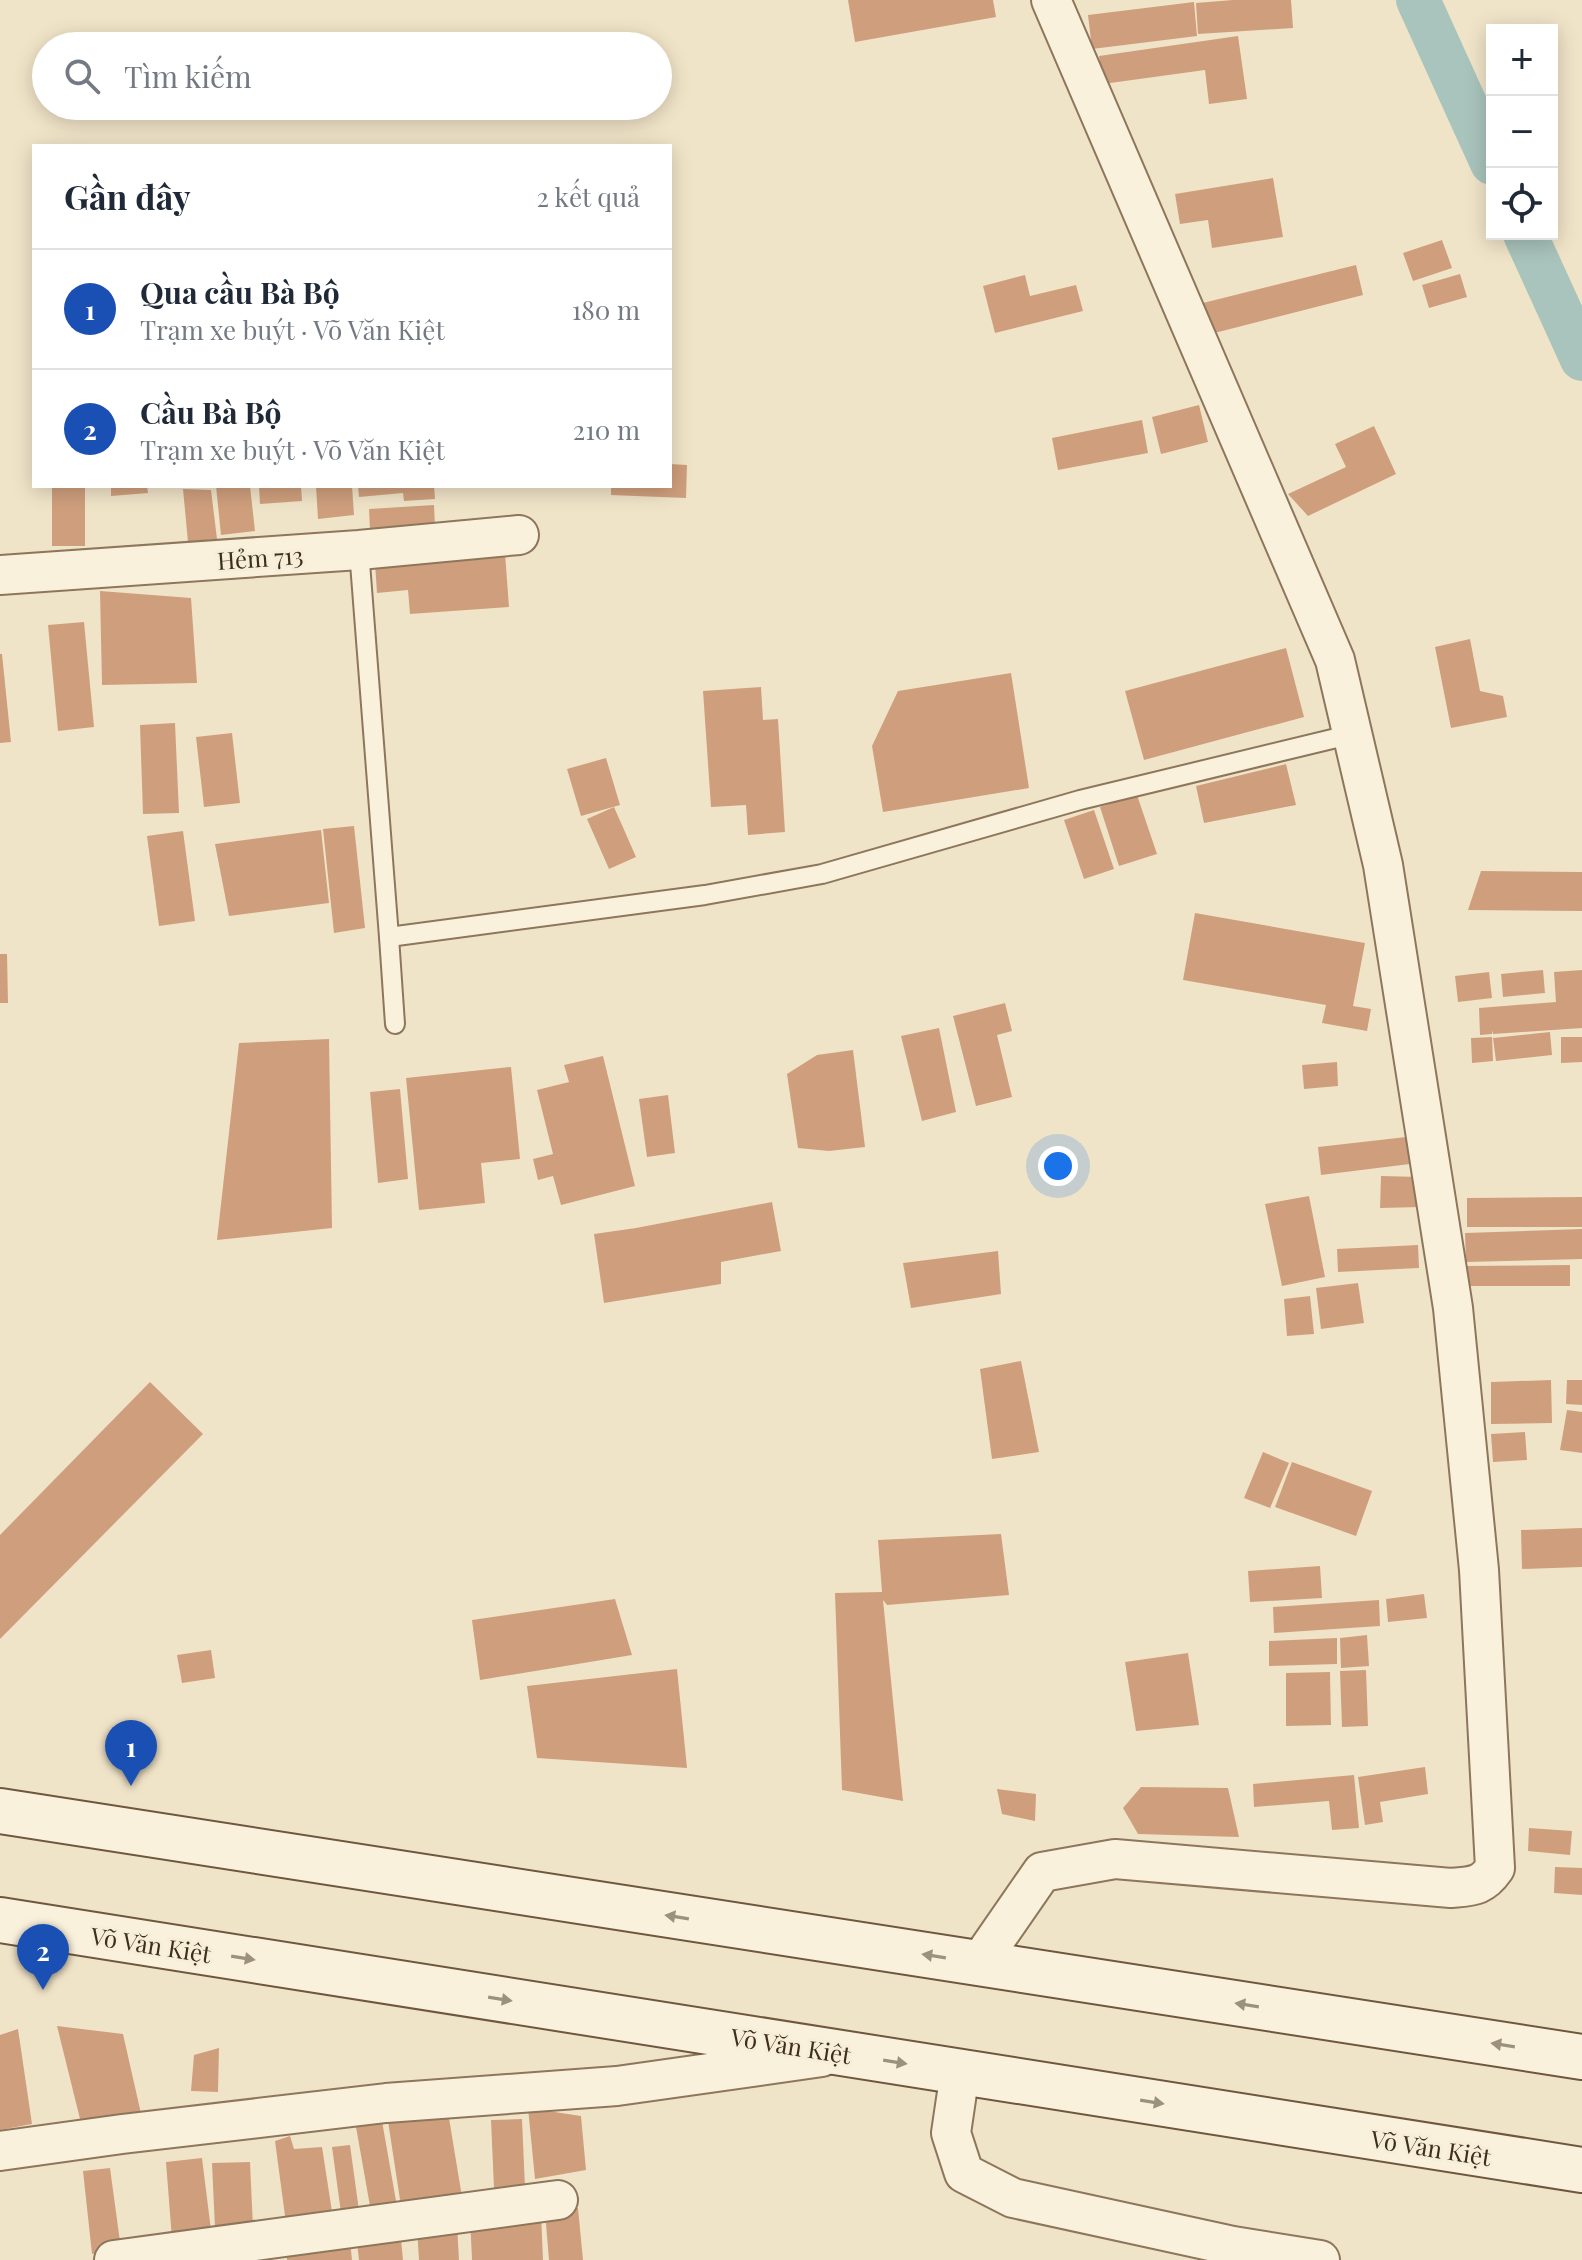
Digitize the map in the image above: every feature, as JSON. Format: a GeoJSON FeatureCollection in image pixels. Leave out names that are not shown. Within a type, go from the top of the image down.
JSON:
{"type":"FeatureCollection","features":[{"type":"Feature","properties":{"kind":"main road"},"geometry":{"type":"LineString","coordinates":[[0,1811],[1581,2057]]}},
{"type":"Feature","properties":{"kind":"main road","name":"Võ Văn Kiệt"},"geometry":{"type":"LineString","coordinates":[[0,1920],[1581,2170]]}},
{"type":"Feature","properties":{"kind":"street"},"geometry":{"type":"LineString","coordinates":[[979,1963],[1042,1872],[1115,1859],[1451,1888],[1476,1886],[1488,1879],[1495,1868],[1479,1570],[1453,1308],[1383,865],[1353,734],[1335,660],[1051,0]]}},
{"type":"Feature","properties":{"kind":"street","name":"Hẻm 713"},"geometry":{"type":"LineString","coordinates":[[0,575],[359,550],[519,535]]}},
{"type":"Feature","properties":{"kind":"street"},"geometry":{"type":"LineString","coordinates":[[0,2151],[386,2103],[617,2086],[845,2054]]}},
{"type":"Feature","properties":{"kind":"street"},"geometry":{"type":"LineString","coordinates":[[960,2072],[951,2133],[964,2173],[1013,2198],[1233,2246],[1320,2260]]}},
{"type":"Feature","properties":{"kind":"street"},"geometry":{"type":"LineString","coordinates":[[114,2260],[558,2200]]}},
{"type":"Feature","properties":{"kind":"lane"},"geometry":{"type":"LineString","coordinates":[[359,550],[395,1024]]}},
{"type":"Feature","properties":{"kind":"lane"},"geometry":{"type":"LineString","coordinates":[[389,941],[705,895],[822,874],[1080,800],[1353,734]]}},
{"type":"Feature","properties":{"kind":"building"},"geometry":{"type":"Polygon","coordinates":[[[848,0],[993,0],[996,17],[855,42],[848,0]]]}},
{"type":"Feature","properties":{"kind":"building"},"geometry":{"type":"Polygon","coordinates":[[[1291,0],[1293,28],[1198,34],[1196,3],[1291,0]]]}},
{"type":"Feature","properties":{"kind":"building"},"geometry":{"type":"Polygon","coordinates":[[[1194,2],[1197,36],[1092,49],[1088,15],[1194,2]]]}},
{"type":"Feature","properties":{"kind":"building"},"geometry":{"type":"Polygon","coordinates":[[[1238,36],[1247,99],[1209,104],[1205,70],[1103,84],[1099,56],[1238,36]]]}},
{"type":"Feature","properties":{"kind":"building"},"geometry":{"type":"Polygon","coordinates":[[[1273,178],[1283,237],[1212,248],[1208,220],[1180,224],[1175,194],[1273,178]]]}},
{"type":"Feature","properties":{"kind":"building"},"geometry":{"type":"Polygon","coordinates":[[[1442,240],[1452,268],[1413,281],[1403,253],[1442,240]]]}},
{"type":"Feature","properties":{"kind":"building"},"geometry":{"type":"Polygon","coordinates":[[[1356,265],[1363,295],[1199,337],[1191,306],[1356,265]]]}},
{"type":"Feature","properties":{"kind":"building"},"geometry":{"type":"Polygon","coordinates":[[[1460,274],[1467,297],[1429,308],[1422,285],[1460,274]]]}},
{"type":"Feature","properties":{"kind":"building"},"geometry":{"type":"Polygon","coordinates":[[[1025,275],[1030,296],[1076,285],[1083,311],[995,333],[983,286],[1025,275]]]}},
{"type":"Feature","properties":{"kind":"building"},"geometry":{"type":"Polygon","coordinates":[[[1199,405],[1208,442],[1161,454],[1152,417],[1199,405]]]}},
{"type":"Feature","properties":{"kind":"building"},"geometry":{"type":"Polygon","coordinates":[[[1142,420],[1148,453],[1058,470],[1052,438],[1142,420]]]}},
{"type":"Feature","properties":{"kind":"building"},"geometry":{"type":"Polygon","coordinates":[[[1374,426],[1396,474],[1308,516],[1288,494],[1346,467],[1335,444],[1374,426]]]}},
{"type":"Feature","properties":{"kind":"building"},"geometry":{"type":"Polygon","coordinates":[[[672,464],[687,465],[686,498],[611,495],[611,488],[672,488],[672,464]]]}},
{"type":"Feature","properties":{"kind":"building"},"geometry":{"type":"Polygon","coordinates":[[[52,488],[85,488],[85,546],[52,546],[52,488]]]}},
{"type":"Feature","properties":{"kind":"building"},"geometry":{"type":"Polygon","coordinates":[[[111,488],[147,488],[148,493],[111,496],[111,488]]]}},
{"type":"Feature","properties":{"kind":"building"},"geometry":{"type":"Polygon","coordinates":[[[216,488],[250,488],[255,531],[221,535],[216,488]]]}},
{"type":"Feature","properties":{"kind":"building"},"geometry":{"type":"Polygon","coordinates":[[[259,488],[301,488],[302,501],[260,504],[259,488]]]}},
{"type":"Feature","properties":{"kind":"building"},"geometry":{"type":"Polygon","coordinates":[[[316,488],[352,488],[354,515],[318,519],[316,488]]]}},
{"type":"Feature","properties":{"kind":"building"},"geometry":{"type":"Polygon","coordinates":[[[358,488],[434,488],[435,499],[404,501],[403,493],[359,497],[358,488]]]}},
{"type":"Feature","properties":{"kind":"building"},"geometry":{"type":"Polygon","coordinates":[[[183,489],[211,490],[217,539],[188,542],[183,489]]]}},
{"type":"Feature","properties":{"kind":"building"},"geometry":{"type":"Polygon","coordinates":[[[434,505],[435,526],[370,530],[369,509],[434,505]]]}},
{"type":"Feature","properties":{"kind":"building"},"geometry":{"type":"Polygon","coordinates":[[[505,553],[509,607],[410,614],[408,590],[377,593],[375,563],[505,553]]]}},
{"type":"Feature","properties":{"kind":"building"},"geometry":{"type":"Polygon","coordinates":[[[100,591],[191,598],[197,683],[102,685],[100,591]]]}},
{"type":"Feature","properties":{"kind":"building"},"geometry":{"type":"Polygon","coordinates":[[[84,622],[94,727],[58,731],[48,625],[84,622]]]}},
{"type":"Feature","properties":{"kind":"building"},"geometry":{"type":"Polygon","coordinates":[[[1470,639],[1480,691],[1503,696],[1507,717],[1451,728],[1435,647],[1470,639]]]}},
{"type":"Feature","properties":{"kind":"building"},"geometry":{"type":"Polygon","coordinates":[[[1286,648],[1304,717],[1144,760],[1125,691],[1286,648]]]}},
{"type":"Feature","properties":{"kind":"building"},"geometry":{"type":"Polygon","coordinates":[[[0,654],[11,742],[0,743],[0,654]]]}},
{"type":"Feature","properties":{"kind":"building"},"geometry":{"type":"Polygon","coordinates":[[[1011,673],[1029,788],[883,812],[872,746],[898,691],[1011,673]]]}},
{"type":"Feature","properties":{"kind":"building"},"geometry":{"type":"Polygon","coordinates":[[[761,687],[763,720],[778,719],[785,832],[748,835],[746,805],[711,807],[703,691],[761,687]]]}},
{"type":"Feature","properties":{"kind":"building"},"geometry":{"type":"Polygon","coordinates":[[[175,723],[179,813],[143,814],[140,725],[175,723]]]}},
{"type":"Feature","properties":{"kind":"building"},"geometry":{"type":"Polygon","coordinates":[[[232,733],[240,803],[204,807],[196,737],[232,733]]]}},
{"type":"Feature","properties":{"kind":"building"},"geometry":{"type":"Polygon","coordinates":[[[606,758],[620,805],[581,816],[567,769],[606,758]]]}},
{"type":"Feature","properties":{"kind":"building"},"geometry":{"type":"Polygon","coordinates":[[[1286,764],[1296,805],[1204,823],[1196,786],[1286,764]]]}},
{"type":"Feature","properties":{"kind":"building"},"geometry":{"type":"Polygon","coordinates":[[[1137,795],[1157,854],[1119,866],[1100,807],[1137,795]]]}},
{"type":"Feature","properties":{"kind":"building"},"geometry":{"type":"Polygon","coordinates":[[[614,807],[636,857],[609,869],[587,819],[614,807]]]}},
{"type":"Feature","properties":{"kind":"building"},"geometry":{"type":"Polygon","coordinates":[[[1094,810],[1114,869],[1084,879],[1064,820],[1094,810]]]}},
{"type":"Feature","properties":{"kind":"building"},"geometry":{"type":"Polygon","coordinates":[[[354,826],[365,928],[334,933],[323,829],[354,826]]]}},
{"type":"Feature","properties":{"kind":"building"},"geometry":{"type":"Polygon","coordinates":[[[321,830],[329,903],[229,916],[215,844],[321,830]]]}},
{"type":"Feature","properties":{"kind":"building"},"geometry":{"type":"Polygon","coordinates":[[[183,831],[195,921],[159,926],[147,836],[183,831]]]}},
{"type":"Feature","properties":{"kind":"building"},"geometry":{"type":"Polygon","coordinates":[[[1481,871],[1582,872],[1582,911],[1468,910],[1481,871]]]}},
{"type":"Feature","properties":{"kind":"building"},"geometry":{"type":"Polygon","coordinates":[[[1195,913],[1365,943],[1353,1006],[1371,1009],[1367,1031],[1322,1023],[1326,1005],[1183,980],[1195,913]]]}},
{"type":"Feature","properties":{"kind":"building"},"geometry":{"type":"Polygon","coordinates":[[[0,954],[7,954],[8,1003],[0,1003],[0,954]]]}},
{"type":"Feature","properties":{"kind":"building"},"geometry":{"type":"Polygon","coordinates":[[[1543,970],[1545,993],[1503,997],[1501,974],[1543,970]]]}},
{"type":"Feature","properties":{"kind":"building"},"geometry":{"type":"Polygon","coordinates":[[[1582,970],[1582,1028],[1493,1034],[1492,1030],[1492,1034],[1480,1035],[1479,1008],[1556,1002],[1554,972],[1582,970]]]}},
{"type":"Feature","properties":{"kind":"building"},"geometry":{"type":"Polygon","coordinates":[[[1489,972],[1492,998],[1458,1002],[1455,976],[1489,972]]]}},
{"type":"Feature","properties":{"kind":"building"},"geometry":{"type":"Polygon","coordinates":[[[1005,1003],[1012,1031],[997,1035],[1012,1097],[976,1106],[953,1016],[1005,1003]]]}},
{"type":"Feature","properties":{"kind":"building"},"geometry":{"type":"Polygon","coordinates":[[[939,1028],[956,1112],[922,1121],[901,1036],[939,1028]]]}},
{"type":"Feature","properties":{"kind":"building"},"geometry":{"type":"Polygon","coordinates":[[[1550,1032],[1552,1055],[1496,1061],[1493,1038],[1550,1032]]]}},
{"type":"Feature","properties":{"kind":"building"},"geometry":{"type":"Polygon","coordinates":[[[1492,1037],[1493,1061],[1472,1063],[1471,1038],[1492,1037]]]}},
{"type":"Feature","properties":{"kind":"building"},"geometry":{"type":"Polygon","coordinates":[[[1561,1037],[1582,1037],[1582,1062],[1561,1063],[1561,1037]]]}},
{"type":"Feature","properties":{"kind":"building"},"geometry":{"type":"Polygon","coordinates":[[[329,1039],[332,1228],[217,1240],[239,1043],[329,1039]]]}},
{"type":"Feature","properties":{"kind":"building"},"geometry":{"type":"Polygon","coordinates":[[[853,1050],[865,1147],[829,1151],[798,1148],[787,1074],[817,1055],[853,1050]]]}},
{"type":"Feature","properties":{"kind":"building"},"geometry":{"type":"Polygon","coordinates":[[[603,1056],[635,1186],[561,1205],[553,1176],[538,1180],[533,1159],[553,1154],[537,1090],[569,1082],[564,1065],[603,1056]]]}},
{"type":"Feature","properties":{"kind":"building"},"geometry":{"type":"Polygon","coordinates":[[[1337,1062],[1338,1086],[1304,1089],[1302,1065],[1337,1062]]]}},
{"type":"Feature","properties":{"kind":"building"},"geometry":{"type":"Polygon","coordinates":[[[511,1067],[520,1159],[481,1163],[485,1203],[419,1210],[406,1078],[511,1067]]]}},
{"type":"Feature","properties":{"kind":"building"},"geometry":{"type":"Polygon","coordinates":[[[400,1089],[408,1179],[378,1183],[370,1092],[400,1089]]]}},
{"type":"Feature","properties":{"kind":"building"},"geometry":{"type":"Polygon","coordinates":[[[668,1095],[675,1153],[647,1157],[639,1099],[668,1095]]]}},
{"type":"Feature","properties":{"kind":"building"},"geometry":{"type":"Polygon","coordinates":[[[1415,1136],[1418,1163],[1321,1175],[1318,1147],[1415,1136]]]}},
{"type":"Feature","properties":{"kind":"building"},"geometry":{"type":"Polygon","coordinates":[[[1381,1176],[1422,1177],[1421,1207],[1380,1208],[1381,1176]]]}},
{"type":"Feature","properties":{"kind":"building"},"geometry":{"type":"Polygon","coordinates":[[[1309,1196],[1325,1277],[1282,1286],[1265,1204],[1309,1196]]]}},
{"type":"Feature","properties":{"kind":"building"},"geometry":{"type":"Polygon","coordinates":[[[1582,1197],[1582,1227],[1467,1227],[1467,1198],[1582,1197]]]}},
{"type":"Feature","properties":{"kind":"building"},"geometry":{"type":"Polygon","coordinates":[[[772,1202],[781,1251],[721,1262],[721,1284],[604,1303],[594,1234],[772,1202]]]}},
{"type":"Feature","properties":{"kind":"building"},"geometry":{"type":"Polygon","coordinates":[[[1582,1229],[1582,1259],[1466,1262],[1465,1233],[1582,1229]]]}},
{"type":"Feature","properties":{"kind":"building"},"geometry":{"type":"Polygon","coordinates":[[[1418,1245],[1419,1268],[1338,1272],[1337,1249],[1418,1245]]]}},
{"type":"Feature","properties":{"kind":"building"},"geometry":{"type":"Polygon","coordinates":[[[998,1251],[1001,1294],[911,1308],[903,1263],[998,1251]]]}},
{"type":"Feature","properties":{"kind":"building"},"geometry":{"type":"Polygon","coordinates":[[[1570,1265],[1570,1286],[1466,1286],[1466,1266],[1570,1265]]]}},
{"type":"Feature","properties":{"kind":"building"},"geometry":{"type":"Polygon","coordinates":[[[1358,1283],[1364,1323],[1321,1329],[1316,1288],[1358,1283]]]}},
{"type":"Feature","properties":{"kind":"building"},"geometry":{"type":"Polygon","coordinates":[[[1310,1296],[1314,1334],[1287,1336],[1284,1299],[1310,1296]]]}},
{"type":"Feature","properties":{"kind":"building"},"geometry":{"type":"Polygon","coordinates":[[[1021,1361],[1039,1452],[992,1459],[980,1369],[1021,1361]]]}},
{"type":"Feature","properties":{"kind":"building"},"geometry":{"type":"Polygon","coordinates":[[[1551,1380],[1552,1423],[1491,1424],[1491,1382],[1551,1380]]]}},
{"type":"Feature","properties":{"kind":"building"},"geometry":{"type":"Polygon","coordinates":[[[1567,1380],[1582,1380],[1582,1405],[1566,1404],[1567,1380]]]}},
{"type":"Feature","properties":{"kind":"building"},"geometry":{"type":"Polygon","coordinates":[[[150,1382],[203,1434],[0,1639],[0,1535],[150,1382]]]}},
{"type":"Feature","properties":{"kind":"building"},"geometry":{"type":"Polygon","coordinates":[[[1567,1410],[1582,1412],[1582,1453],[1560,1450],[1567,1410]]]}},
{"type":"Feature","properties":{"kind":"building"},"geometry":{"type":"Polygon","coordinates":[[[1525,1432],[1527,1460],[1493,1462],[1491,1434],[1525,1432]]]}},
{"type":"Feature","properties":{"kind":"building"},"geometry":{"type":"Polygon","coordinates":[[[1263,1452],[1289,1463],[1270,1508],[1244,1498],[1263,1452]]]}},
{"type":"Feature","properties":{"kind":"building"},"geometry":{"type":"Polygon","coordinates":[[[1292,1462],[1372,1491],[1356,1536],[1275,1507],[1292,1462]]]}},
{"type":"Feature","properties":{"kind":"building"},"geometry":{"type":"Polygon","coordinates":[[[1582,1528],[1582,1567],[1522,1569],[1521,1530],[1582,1528]]]}},
{"type":"Feature","properties":{"kind":"building"},"geometry":{"type":"Polygon","coordinates":[[[1001,1534],[1009,1595],[887,1605],[883,1600],[903,1801],[842,1790],[835,1593],[882,1592],[878,1540],[1001,1534]]]}},
{"type":"Feature","properties":{"kind":"building"},"geometry":{"type":"Polygon","coordinates":[[[1320,1566],[1322,1598],[1250,1602],[1248,1571],[1320,1566]]]}},
{"type":"Feature","properties":{"kind":"building"},"geometry":{"type":"Polygon","coordinates":[[[1424,1594],[1427,1618],[1388,1622],[1386,1599],[1424,1594]]]}},
{"type":"Feature","properties":{"kind":"building"},"geometry":{"type":"Polygon","coordinates":[[[615,1599],[632,1655],[480,1680],[472,1620],[615,1599]]]}},
{"type":"Feature","properties":{"kind":"building"},"geometry":{"type":"Polygon","coordinates":[[[1379,1600],[1380,1626],[1274,1633],[1273,1607],[1379,1600]]]}},
{"type":"Feature","properties":{"kind":"building"},"geometry":{"type":"Polygon","coordinates":[[[1367,1635],[1369,1666],[1341,1668],[1340,1638],[1367,1635]]]}},
{"type":"Feature","properties":{"kind":"building"},"geometry":{"type":"Polygon","coordinates":[[[1337,1638],[1337,1664],[1269,1666],[1269,1641],[1337,1638]]]}},
{"type":"Feature","properties":{"kind":"building"},"geometry":{"type":"Polygon","coordinates":[[[211,1650],[215,1678],[182,1683],[177,1655],[211,1650]]]}},
{"type":"Feature","properties":{"kind":"building"},"geometry":{"type":"Polygon","coordinates":[[[1188,1653],[1199,1725],[1136,1731],[1125,1662],[1188,1653]]]}},
{"type":"Feature","properties":{"kind":"building"},"geometry":{"type":"Polygon","coordinates":[[[677,1669],[687,1768],[537,1758],[527,1686],[677,1669]]]}},
{"type":"Feature","properties":{"kind":"building"},"geometry":{"type":"Polygon","coordinates":[[[1366,1670],[1368,1726],[1342,1727],[1340,1671],[1366,1670]]]}},
{"type":"Feature","properties":{"kind":"building"},"geometry":{"type":"Polygon","coordinates":[[[1330,1672],[1331,1725],[1286,1726],[1286,1673],[1330,1672]]]}},
{"type":"Feature","properties":{"kind":"building"},"geometry":{"type":"Polygon","coordinates":[[[1425,1767],[1428,1794],[1380,1802],[1383,1822],[1365,1825],[1358,1777],[1425,1767]]]}},
{"type":"Feature","properties":{"kind":"building"},"geometry":{"type":"Polygon","coordinates":[[[1354,1775],[1359,1828],[1332,1830],[1329,1801],[1254,1807],[1253,1784],[1354,1775]]]}},
{"type":"Feature","properties":{"kind":"building"},"geometry":{"type":"Polygon","coordinates":[[[1141,1787],[1228,1788],[1239,1837],[1138,1834],[1123,1808],[1141,1787]]]}},
{"type":"Feature","properties":{"kind":"building"},"geometry":{"type":"Polygon","coordinates":[[[997,1789],[1036,1794],[1035,1821],[1002,1814],[997,1789]]]}},
{"type":"Feature","properties":{"kind":"building"},"geometry":{"type":"Polygon","coordinates":[[[1529,1828],[1572,1831],[1570,1855],[1528,1851],[1529,1828]]]}},
{"type":"Feature","properties":{"kind":"building"},"geometry":{"type":"Polygon","coordinates":[[[1555,1867],[1582,1868],[1582,1895],[1554,1893],[1555,1867]]]}},
{"type":"Feature","properties":{"kind":"building"},"geometry":{"type":"Polygon","coordinates":[[[57,2026],[123,2034],[142,2118],[82,2127],[57,2026]]]}},
{"type":"Feature","properties":{"kind":"building"},"geometry":{"type":"Polygon","coordinates":[[[18,2029],[32,2124],[0,2130],[0,2035],[18,2029]]]}},
{"type":"Feature","properties":{"kind":"building"},"geometry":{"type":"Polygon","coordinates":[[[219,2048],[218,2092],[191,2091],[194,2055],[219,2048]]]}},
{"type":"Feature","properties":{"kind":"building"},"geometry":{"type":"Polygon","coordinates":[[[528,2108],[581,2116],[586,2170],[535,2179],[528,2108]]]}},
{"type":"Feature","properties":{"kind":"building"},"geometry":{"type":"Polygon","coordinates":[[[448,2112],[463,2203],[402,2213],[388,2121],[448,2112]]]}},
{"type":"Feature","properties":{"kind":"building"},"geometry":{"type":"Polygon","coordinates":[[[522,2119],[525,2188],[494,2189],[491,2120],[522,2119]]]}},
{"type":"Feature","properties":{"kind":"building"},"geometry":{"type":"Polygon","coordinates":[[[382,2121],[399,2218],[373,2223],[356,2127],[382,2121]]]}},
{"type":"Feature","properties":{"kind":"building"},"geometry":{"type":"Polygon","coordinates":[[[290,2136],[294,2149],[322,2147],[333,2218],[287,2231],[275,2141],[290,2136]]]}},
{"type":"Feature","properties":{"kind":"building"},"geometry":{"type":"Polygon","coordinates":[[[350,2145],[360,2218],[342,2220],[332,2147],[350,2145]]]}},
{"type":"Feature","properties":{"kind":"building"},"geometry":{"type":"Polygon","coordinates":[[[202,2158],[211,2230],[172,2239],[166,2162],[202,2158]]]}},
{"type":"Feature","properties":{"kind":"building"},"geometry":{"type":"Polygon","coordinates":[[[250,2162],[253,2228],[215,2229],[212,2163],[250,2162]]]}},
{"type":"Feature","properties":{"kind":"building"},"geometry":{"type":"Polygon","coordinates":[[[110,2168],[121,2249],[92,2254],[83,2171],[110,2168]]]}},
{"type":"Feature","properties":{"kind":"building"},"geometry":{"type":"Polygon","coordinates":[[[578,2208],[583,2260],[549,2260],[545,2212],[578,2208]]]}},
{"type":"Feature","properties":{"kind":"building"},"geometry":{"type":"Polygon","coordinates":[[[541,2213],[543,2260],[472,2260],[470,2217],[541,2213]]]}},
{"type":"Feature","properties":{"kind":"building"},"geometry":{"type":"Polygon","coordinates":[[[457,2225],[459,2260],[419,2260],[417,2227],[457,2225]]]}},
{"type":"Feature","properties":{"kind":"building"},"geometry":{"type":"Polygon","coordinates":[[[400,2229],[403,2260],[359,2260],[356,2234],[400,2229]]]}},
{"type":"Feature","properties":{"kind":"building"},"geometry":{"type":"Polygon","coordinates":[[[350,2240],[352,2260],[287,2260],[286,2245],[350,2240]]]}},
{"type":"Feature","properties":{"kind":"waterway"},"geometry":{"type":"LineString","coordinates":[[1418,0],[1486,150]]}},
{"type":"Feature","properties":{"kind":"waterway"},"geometry":{"type":"LineString","coordinates":[[1528,240],[1582,359]]}},
{"type":"Feature","properties":{"kind":"place","name":"Qua cầu Bà Bộ"},"geometry":{"type":"Point","coordinates":[131,1786]}},
{"type":"Feature","properties":{"kind":"place","name":"Cầu Bà Bộ"},"geometry":{"type":"Point","coordinates":[43,1990]}}]}
